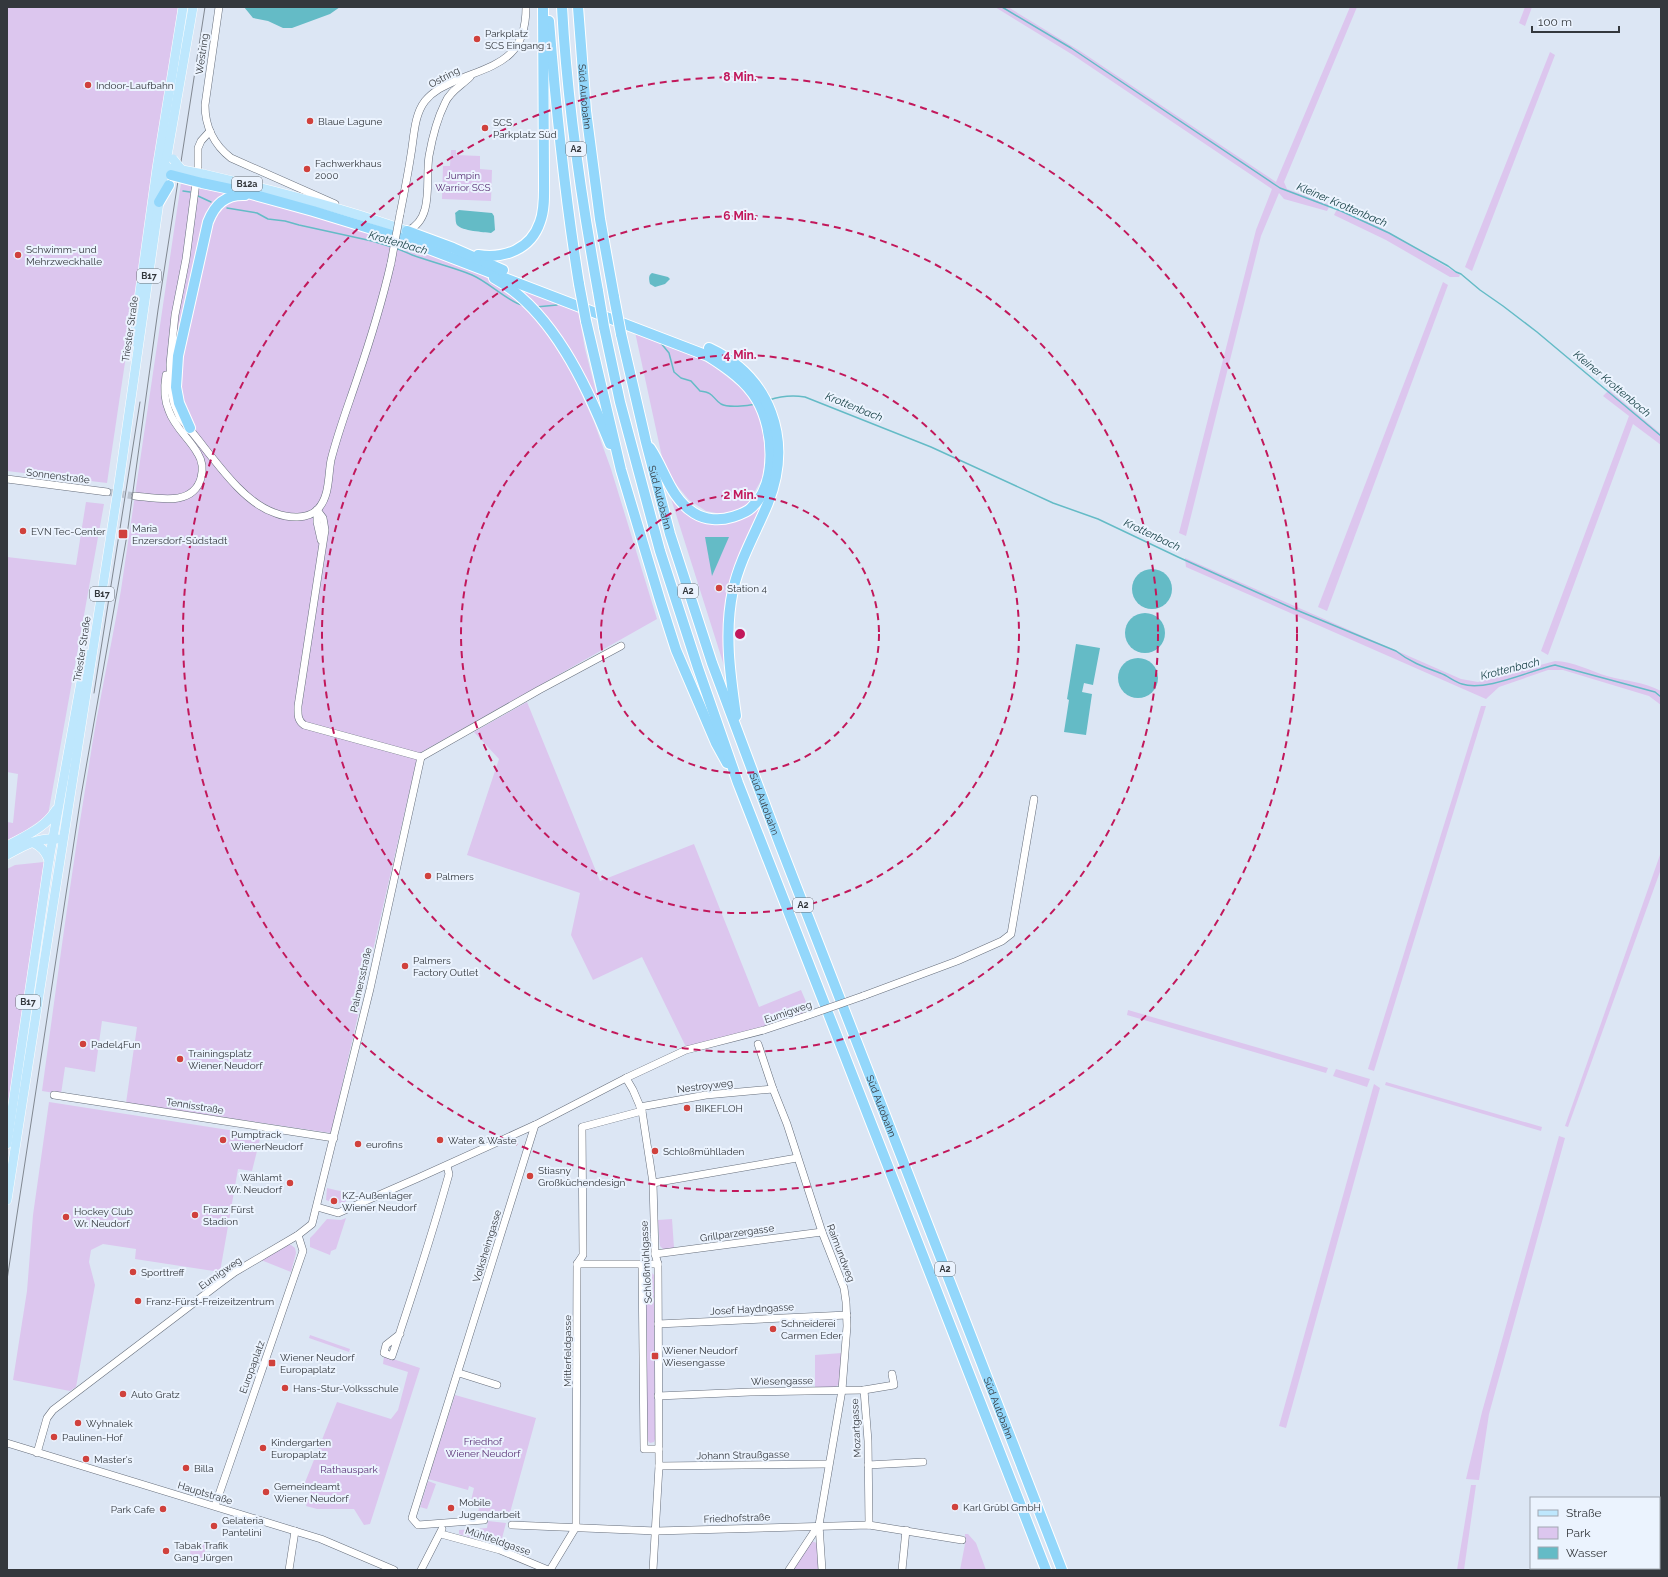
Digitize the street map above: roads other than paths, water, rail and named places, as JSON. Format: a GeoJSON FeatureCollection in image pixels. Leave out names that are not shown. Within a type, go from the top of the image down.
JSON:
{"type":"FeatureCollection","features":[{"type":"Feature","properties":{"kind":"highway"},"geometry":{"type":"LineString","coordinates":[[453,248],[479,255],[495,257],[510,254],[524,246],[534,236],[540,222],[543,207],[544,179],[543,7]]}},
{"type":"Feature","properties":{"kind":"highway"},"geometry":{"type":"LineString","coordinates":[[548,7],[556,115],[579,284],[586,321],[621,470],[657,593],[676,650],[716,743],[738,783]]}},
{"type":"Feature","properties":{"kind":"highway","name":"Süd Autobahn"},"geometry":{"type":"LineString","coordinates":[[562,7],[572,112],[585,218],[604,327],[620,402],[660,551],[698,668],[738,783],[1046,1570]]}},
{"type":"Feature","properties":{"kind":"highway","name":"Süd Autobahn"},"geometry":{"type":"LineString","coordinates":[[578,7],[587,118],[600,219],[621,334],[646,442],[670,534],[712,663],[739,736],[1062,1570]]}},
{"type":"Feature","properties":{"kind":"highway"},"geometry":{"type":"LineString","coordinates":[[159,202],[171,172],[202,178],[395,236],[545,294],[636,327],[708,356],[756,391]]}},
{"type":"Feature","properties":{"kind":"highway"},"geometry":{"type":"LineString","coordinates":[[190,428],[179,403],[176,387],[177,364],[208,222],[216,205],[225,199],[235,195],[267,198]]}},
{"type":"Feature","properties":{"kind":"highway"},"geometry":{"type":"LineString","coordinates":[[407,230],[575,300],[710,349],[733,363],[752,380],[756,391],[777,431],[778,448],[775,479],[768,503],[740,566],[733,590],[730,612],[728,659],[739,736]]}},
{"type":"Feature","properties":{"kind":"highway"},"geometry":{"type":"LineString","coordinates":[[459,260],[499,281],[525,301],[537,314],[559,343],[582,383],[621,470]]}},
{"type":"Feature","properties":{"kind":"highway"},"geometry":{"type":"LineString","coordinates":[[646,442],[660,461],[664,474],[681,501],[694,513],[710,519],[725,520],[740,515],[751,508],[761,496],[767,482],[771,448],[765,407]]}},
{"type":"Feature","properties":{"kind":"main road","name":"Triester Straße"},"geometry":{"type":"LineString","coordinates":[[7,1144],[58,805],[171,172],[183,7]]}},
{"type":"Feature","properties":{"kind":"main road"},"geometry":{"type":"LineString","coordinates":[[171,172],[170,147],[193,7]]}},
{"type":"Feature","properties":{"kind":"main road","name":"B12a"},"geometry":{"type":"LineString","coordinates":[[202,178],[269,189],[354,212],[407,230]]}},
{"type":"Feature","properties":{"kind":"main road","name":"Triester Straße"},"geometry":{"type":"LineString","coordinates":[[7,1200],[119,483],[159,202]]}},
{"type":"Feature","properties":{"kind":"main road"},"geometry":{"type":"LineString","coordinates":[[7,846],[36,830],[50,820],[58,805]]}},
{"type":"Feature","properties":{"kind":"main road"},"geometry":{"type":"LineString","coordinates":[[36,830],[63,839]]}},
{"type":"Feature","properties":{"kind":"main road"},"geometry":{"type":"LineString","coordinates":[[7,856],[32,842],[53,835]]}},
{"type":"Feature","properties":{"kind":"main road"},"geometry":{"type":"LineString","coordinates":[[32,842],[44,850],[49,860]]}},
{"type":"Feature","properties":{"kind":"street","name":"Westring"},"geometry":{"type":"LineString","coordinates":[[219,7],[206,105],[206,119],[210,131],[218,146],[230,158],[354,212]]}},
{"type":"Feature","properties":{"kind":"street","name":"Ostring"},"geometry":{"type":"LineString","coordinates":[[317,510],[322,503],[326,492],[331,460],[340,427],[369,344],[391,263],[417,118],[425,102],[437,90],[499,62],[513,52],[520,43],[525,29],[526,7]]}},
{"type":"Feature","properties":{"kind":"street"},"geometry":{"type":"LineString","coordinates":[[407,230],[418,223],[424,210],[429,157],[444,103],[453,91],[472,74]]}},
{"type":"Feature","properties":{"kind":"street"},"geometry":{"type":"LineString","coordinates":[[210,131],[201,141],[198,148],[197,175],[186,259],[175,315],[170,364],[171,391],[174,404],[180,418],[241,490],[259,506],[289,517],[309,515],[317,510],[323,518],[325,530],[298,706],[299,721],[311,728],[421,757],[539,690],[621,646]]}},
{"type":"Feature","properties":{"kind":"street"},"geometry":{"type":"LineString","coordinates":[[135,496],[169,499],[184,497],[194,491],[200,480],[202,465],[199,456],[174,422],[167,404],[166,378],[170,364]]}},
{"type":"Feature","properties":{"kind":"street","name":"Sonnenstraße"},"geometry":{"type":"LineString","coordinates":[[7,479],[107,492]]}},
{"type":"Feature","properties":{"kind":"street","name":"Palmersstraße"},"geometry":{"type":"LineString","coordinates":[[317,1207],[373,974],[421,757]]}},
{"type":"Feature","properties":{"kind":"street","name":"Eumigweg"},"geometry":{"type":"LineString","coordinates":[[37,1453],[47,1418],[53,1410],[235,1272],[298,1235],[312,1224],[317,1207],[338,1213],[447,1166],[686,1050],[764,1030],[803,1017],[957,961],[1002,941],[1012,934],[1034,799]]}},
{"type":"Feature","properties":{"kind":"street","name":"Raimundweg"},"geometry":{"type":"LineString","coordinates":[[758,1044],[773,1089],[787,1124],[822,1232],[844,1288],[847,1326],[842,1390],[818,1525]]}},
{"type":"Feature","properties":{"kind":"street","name":"Schloßmühlgasse"},"geometry":{"type":"LineString","coordinates":[[626,1078],[641,1109],[653,1183],[655,1254],[658,1264],[659,1466],[653,1570]]}},
{"type":"Feature","properties":{"kind":"street","name":"Nestroyweg"},"geometry":{"type":"LineString","coordinates":[[582,1127],[641,1109],[706,1094],[773,1089]]}},
{"type":"Feature","properties":{"kind":"street","name":"Tennisstraße"},"geometry":{"type":"LineString","coordinates":[[54,1095],[334,1138]]}},
{"type":"Feature","properties":{"kind":"street","name":"Volksheimgasse"},"geometry":{"type":"LineString","coordinates":[[444,1523],[418,1525],[412,1518],[459,1373],[534,1125]]}},
{"type":"Feature","properties":{"kind":"street","name":"Mitterfeldgasse"},"geometry":{"type":"LineString","coordinates":[[576,1527],[577,1264],[584,1255],[582,1127]]}},
{"type":"Feature","properties":{"kind":"street"},"geometry":{"type":"LineString","coordinates":[[653,1183],[797,1158]]}},
{"type":"Feature","properties":{"kind":"street"},"geometry":{"type":"LineString","coordinates":[[400,1334],[430,1242],[449,1174],[447,1166]]}},
{"type":"Feature","properties":{"kind":"street","name":"Grillparzergasse"},"geometry":{"type":"LineString","coordinates":[[655,1254],[822,1232]]}},
{"type":"Feature","properties":{"kind":"street","name":"Europaplatz"},"geometry":{"type":"LineString","coordinates":[[215,1506],[303,1251],[298,1235]]}},
{"type":"Feature","properties":{"kind":"street"},"geometry":{"type":"LineString","coordinates":[[577,1264],[658,1264]]}},
{"type":"Feature","properties":{"kind":"street","name":"Schloßmühlgasse"},"geometry":{"type":"LineString","coordinates":[[642,1264],[644,1449],[659,1449]]}},
{"type":"Feature","properties":{"kind":"street","name":"Josef Haydngasse"},"geometry":{"type":"LineString","coordinates":[[658,1324],[847,1315]]}},
{"type":"Feature","properties":{"kind":"street"},"geometry":{"type":"LineString","coordinates":[[459,1373],[497,1385]]}},
{"type":"Feature","properties":{"kind":"street","name":"Wiesengasse"},"geometry":{"type":"LineString","coordinates":[[658,1396],[750,1392],[864,1390],[894,1385],[892,1374]]}},
{"type":"Feature","properties":{"kind":"street","name":"Mozartgasse"},"geometry":{"type":"LineString","coordinates":[[864,1390],[868,1465],[869,1524]]}},
{"type":"Feature","properties":{"kind":"street","name":"Hauptstraße"},"geometry":{"type":"LineString","coordinates":[[7,1444],[321,1539],[394,1570]]}},
{"type":"Feature","properties":{"kind":"street","name":"Mozartgasse"},"geometry":{"type":"LineString","coordinates":[[868,1465],[923,1461]]}},
{"type":"Feature","properties":{"kind":"street","name":"Johann Straußgasse"},"geometry":{"type":"LineString","coordinates":[[659,1466],[828,1464]]}},
{"type":"Feature","properties":{"kind":"street"},"geometry":{"type":"LineString","coordinates":[[422,1570],[444,1523],[484,1520]]}},
{"type":"Feature","properties":{"kind":"street","name":"Friedhofstraße"},"geometry":{"type":"LineString","coordinates":[[512,1524],[656,1531],[869,1524],[962,1540]]}},
{"type":"Feature","properties":{"kind":"street"},"geometry":{"type":"LineString","coordinates":[[789,1570],[818,1525]]}},
{"type":"Feature","properties":{"kind":"street"},"geometry":{"type":"LineString","coordinates":[[818,1525],[822,1570]]}},
{"type":"Feature","properties":{"kind":"street"},"geometry":{"type":"LineString","coordinates":[[549,1570],[576,1527]]}},
{"type":"Feature","properties":{"kind":"street"},"geometry":{"type":"LineString","coordinates":[[902,1570],[906,1530]]}},
{"type":"Feature","properties":{"kind":"street"},"geometry":{"type":"LineString","coordinates":[[289,1570],[295,1531]]}},
{"type":"Feature","properties":{"kind":"street","name":"Mühlfeldgasse"},"geometry":{"type":"LineString","coordinates":[[440,1534],[500,1550],[549,1570]]}},
{"type":"Feature","properties":{"kind":"water"},"geometry":{"type":"Polygon","coordinates":[[[244,7],[340,7],[330,14],[292,28],[283,28],[268,21],[253,18],[244,7]]]}},
{"type":"Feature","properties":{"kind":"water"},"geometry":{"type":"Polygon","coordinates":[[[459,210],[492,213],[494,216],[495,230],[491,233],[463,229],[456,224],[455,213],[459,210]]]}},
{"type":"Feature","properties":{"kind":"water"},"geometry":{"type":"Polygon","coordinates":[[[652,273],[668,277],[670,279],[665,284],[655,287],[650,284],[649,276],[652,273]]]}},
{"type":"Feature","properties":{"kind":"water"},"geometry":{"type":"Polygon","coordinates":[[[705,537],[729,537],[712,576],[705,537]]]}},
{"type":"Feature","properties":{"kind":"water"},"geometry":{"type":"Polygon","coordinates":[[[1156,569],[1163,572],[1169,578],[1172,589],[1171,597],[1163,606],[1156,609],[1148,609],[1141,606],[1133,597],[1132,585],[1135,578],[1144,570],[1156,569]]]}},
{"type":"Feature","properties":{"kind":"water"},"geometry":{"type":"Polygon","coordinates":[[[1149,613],[1156,616],[1162,622],[1165,633],[1164,641],[1156,650],[1149,653],[1141,653],[1134,650],[1126,641],[1125,629],[1128,622],[1137,614],[1149,613]]]}},
{"type":"Feature","properties":{"kind":"water"},"geometry":{"type":"Polygon","coordinates":[[[1076,644],[1100,648],[1093,685],[1084,683],[1082,692],[1092,694],[1086,735],[1064,732],[1069,700],[1067,699],[1076,644]]]}},
{"type":"Feature","properties":{"kind":"water"},"geometry":{"type":"Polygon","coordinates":[[[1142,658],[1149,661],[1155,667],[1158,678],[1157,686],[1149,695],[1142,698],[1134,698],[1127,695],[1119,686],[1118,674],[1121,667],[1130,659],[1142,658]]]}},
{"type":"Feature","properties":{"kind":"waterway","name":"Kleiner Krottenbach"},"geometry":{"type":"LineString","coordinates":[[1002,7],[1071,48],[1280,188],[1341,211],[1389,233],[1461,274],[1537,332],[1661,436]]}},
{"type":"Feature","properties":{"kind":"waterway","name":"Krottenbach"},"geometry":{"type":"LineString","coordinates":[[183,191],[190,192]]}},
{"type":"Feature","properties":{"kind":"waterway","name":"Krottenbach"},"geometry":{"type":"LineString","coordinates":[[198,196],[211,202]]}},
{"type":"Feature","properties":{"kind":"waterway","name":"Krottenbach"},"geometry":{"type":"LineString","coordinates":[[227,208],[257,213],[268,219],[285,221],[392,247]]}},
{"type":"Feature","properties":{"kind":"waterway","name":"Krottenbach"},"geometry":{"type":"LineString","coordinates":[[395,248],[472,275],[511,300],[522,305]]}},
{"type":"Feature","properties":{"kind":"waterway","name":"Krottenbach"},"geometry":{"type":"LineString","coordinates":[[536,307],[557,305]]}},
{"type":"Feature","properties":{"kind":"waterway","name":"Krottenbach"},"geometry":{"type":"LineString","coordinates":[[660,342],[669,353],[674,372],[681,378],[691,381],[700,391],[711,394],[718,402],[728,406],[756,404]]}},
{"type":"Feature","properties":{"kind":"waterway","name":"Krottenbach"},"geometry":{"type":"LineString","coordinates":[[769,400],[787,396],[805,397],[931,447],[1053,503],[1098,519],[1294,609],[1396,651],[1412,661],[1462,684],[1472,686],[1496,683],[1555,665],[1655,692],[1661,697]]}},
{"type":"Feature","properties":{"kind":"tunnel"},"geometry":{"type":"LineString","coordinates":[[107,492],[135,496]]}},
{"type":"Feature","properties":{"kind":"tram line"},"geometry":{"type":"LineString","coordinates":[[7,1280],[81,796],[127,535],[158,310],[205,7]]}},
{"type":"Feature","properties":{"kind":"tram line"},"geometry":{"type":"LineString","coordinates":[[94,693],[140,402]]}},
{"type":"Feature","properties":{"kind":"place","name":"Parkplatz SCS Eingang 1"},"geometry":{"type":"Point","coordinates":[477,39]}},
{"type":"Feature","properties":{"kind":"place","name":"Indoor-Laufbahn"},"geometry":{"type":"Point","coordinates":[88,85]}},
{"type":"Feature","properties":{"kind":"place","name":"Blaue Lagune"},"geometry":{"type":"Point","coordinates":[310,121]}},
{"type":"Feature","properties":{"kind":"place","name":"SCS Parkplatz Süd"},"geometry":{"type":"Point","coordinates":[485,128]}},
{"type":"Feature","properties":{"kind":"place","name":"Fachwerkhaus 2000"},"geometry":{"type":"Point","coordinates":[307,169]}},
{"type":"Feature","properties":{"kind":"place","name":"Schwimm- und Mehrzweckhalle"},"geometry":{"type":"Point","coordinates":[18,255]}},
{"type":"Feature","properties":{"kind":"place","name":"EVN Tec-Center"},"geometry":{"type":"Point","coordinates":[23,531]}},
{"type":"Feature","properties":{"kind":"place","name":"Maria Enzersdorf-Südstadt"},"geometry":{"type":"Point","coordinates":[123,534]}},
{"type":"Feature","properties":{"kind":"place","name":"Station 4"},"geometry":{"type":"Point","coordinates":[719,588]}},
{"type":"Feature","properties":{"kind":"place","name":"Palmers"},"geometry":{"type":"Point","coordinates":[428,876]}},
{"type":"Feature","properties":{"kind":"place","name":"Palmers Factory Outlet"},"geometry":{"type":"Point","coordinates":[405,966]}},
{"type":"Feature","properties":{"kind":"place","name":"Padel4Fun"},"geometry":{"type":"Point","coordinates":[83,1044]}},
{"type":"Feature","properties":{"kind":"place","name":"Trainingsplatz Wiener Neudorf"},"geometry":{"type":"Point","coordinates":[180,1059]}},
{"type":"Feature","properties":{"kind":"place","name":"BIKEFLOH"},"geometry":{"type":"Point","coordinates":[687,1108]}},
{"type":"Feature","properties":{"kind":"place","name":"Pumptrack WienerNeudorf"},"geometry":{"type":"Point","coordinates":[223,1140]}},
{"type":"Feature","properties":{"kind":"place","name":"Water & Waste"},"geometry":{"type":"Point","coordinates":[440,1140]}},
{"type":"Feature","properties":{"kind":"place","name":"eurofins"},"geometry":{"type":"Point","coordinates":[358,1144]}},
{"type":"Feature","properties":{"kind":"place","name":"Schloßmühlladen"},"geometry":{"type":"Point","coordinates":[655,1151]}},
{"type":"Feature","properties":{"kind":"place","name":"Stiasny Großküchendesign"},"geometry":{"type":"Point","coordinates":[530,1176]}},
{"type":"Feature","properties":{"kind":"place","name":"Wählamt Wr. Neudorf"},"geometry":{"type":"Point","coordinates":[290,1183]}},
{"type":"Feature","properties":{"kind":"place","name":"KZ-Außenlager Wiener Neudorf"},"geometry":{"type":"Point","coordinates":[334,1201]}},
{"type":"Feature","properties":{"kind":"place","name":"Franz Fürst Stadion"},"geometry":{"type":"Point","coordinates":[195,1215]}},
{"type":"Feature","properties":{"kind":"place","name":"Hockey Club Wr. Neudorf"},"geometry":{"type":"Point","coordinates":[66,1217]}},
{"type":"Feature","properties":{"kind":"place","name":"Sporttreff"},"geometry":{"type":"Point","coordinates":[133,1272]}},
{"type":"Feature","properties":{"kind":"place","name":"Franz-Fürst-Freizeitzentrum"},"geometry":{"type":"Point","coordinates":[138,1301]}},
{"type":"Feature","properties":{"kind":"place","name":"Schneiderei Carmen Eder"},"geometry":{"type":"Point","coordinates":[773,1329]}},
{"type":"Feature","properties":{"kind":"place","name":"Wiener Neudorf Wiesengasse"},"geometry":{"type":"Point","coordinates":[655,1356]}},
{"type":"Feature","properties":{"kind":"place","name":"Wiener Neudorf Europaplatz"},"geometry":{"type":"Point","coordinates":[272,1363]}},
{"type":"Feature","properties":{"kind":"place","name":"Hans-Stur-Volksschule"},"geometry":{"type":"Point","coordinates":[285,1388]}},
{"type":"Feature","properties":{"kind":"place","name":"Auto Gratz"},"geometry":{"type":"Point","coordinates":[123,1394]}},
{"type":"Feature","properties":{"kind":"place","name":"Wyhnalek"},"geometry":{"type":"Point","coordinates":[78,1423]}},
{"type":"Feature","properties":{"kind":"place","name":"Paulinen-Hof"},"geometry":{"type":"Point","coordinates":[54,1437]}},
{"type":"Feature","properties":{"kind":"place","name":"Kindergarten Europaplatz"},"geometry":{"type":"Point","coordinates":[263,1448]}},
{"type":"Feature","properties":{"kind":"place","name":"Master's"},"geometry":{"type":"Point","coordinates":[86,1459]}},
{"type":"Feature","properties":{"kind":"place","name":"Billa"},"geometry":{"type":"Point","coordinates":[186,1468]}},
{"type":"Feature","properties":{"kind":"place","name":"Gemeindeamt Wiener Neudorf"},"geometry":{"type":"Point","coordinates":[266,1492]}},
{"type":"Feature","properties":{"kind":"place","name":"Karl Grübl GmbH"},"geometry":{"type":"Point","coordinates":[955,1507]}},
{"type":"Feature","properties":{"kind":"place","name":"Mobile Jugendarbeit"},"geometry":{"type":"Point","coordinates":[451,1508]}},
{"type":"Feature","properties":{"kind":"place","name":"Park Cafe"},"geometry":{"type":"Point","coordinates":[163,1509]}},
{"type":"Feature","properties":{"kind":"place","name":"Gelateria Pantelini"},"geometry":{"type":"Point","coordinates":[214,1526]}},
{"type":"Feature","properties":{"kind":"place","name":"Tabak Trafik Gang Jürgen"},"geometry":{"type":"Point","coordinates":[166,1551]}},
{"type":"Feature","properties":{"kind":"park label","name":"Jumpin Warrior SCS"},"geometry":{"type":"Point","coordinates":[463,180]}},
{"type":"Feature","properties":{"kind":"park label","name":"Friedhof Wiener Neudorf"},"geometry":{"type":"Point","coordinates":[483,1446]}},
{"type":"Feature","properties":{"kind":"park label","name":"Rathauspark"},"geometry":{"type":"Point","coordinates":[349,1469]}}]}
